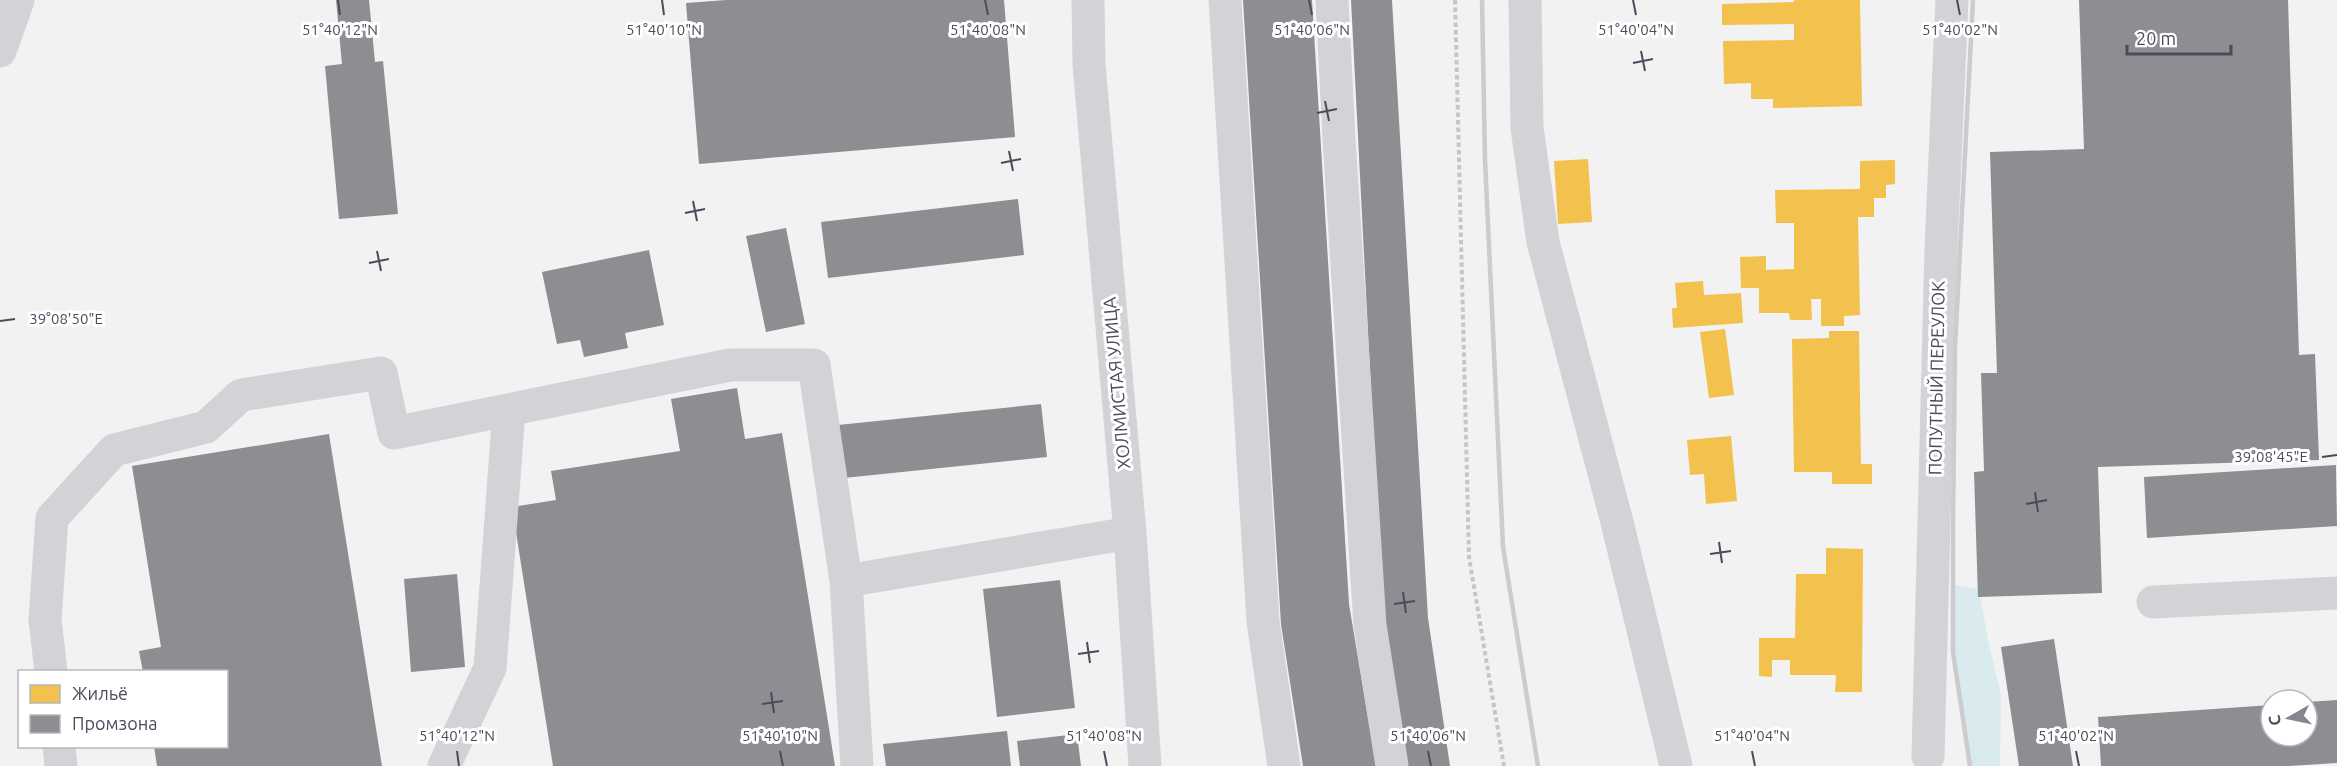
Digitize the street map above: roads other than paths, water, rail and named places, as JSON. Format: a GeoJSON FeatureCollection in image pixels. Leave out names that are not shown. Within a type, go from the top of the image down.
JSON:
{"type":"FeatureCollection","features":[{"type":"Feature","properties":{"kind":"street"},"geometry":{"type":"LineString","coordinates":[[0,51],[18,0]]}},
{"type":"Feature","properties":{"kind":"street","name":"ХОЛМИСТАЯ УЛИЦА"},"geometry":{"type":"LineString","coordinates":[[1088,0],[1089,65],[1130,533],[1145,766]]}},
{"type":"Feature","properties":{"kind":"street"},"geometry":{"type":"LineString","coordinates":[[1225,0],[1263,621],[1284,766]]}},
{"type":"Feature","properties":{"kind":"street"},"geometry":{"type":"LineString","coordinates":[[1332,0],[1370,625],[1392,766]]}},
{"type":"Feature","properties":{"kind":"street"},"geometry":{"type":"LineString","coordinates":[[1525,0],[1527,128],[1543,243],[1617,522],[1676,766]]}},
{"type":"Feature","properties":{"kind":"street","name":"ПОПУТНЫЙ ПЕРЕУЛОК"},"geometry":{"type":"LineString","coordinates":[[1928,756],[1941,248],[1952,0]]}},
{"type":"Feature","properties":{"kind":"street"},"geometry":{"type":"LineString","coordinates":[[51,670],[45,620],[52,518],[114,450],[206,427],[241,395],[381,373],[394,433],[730,365],[814,365],[846,581],[857,766]]}},
{"type":"Feature","properties":{"kind":"street"},"geometry":{"type":"LineString","coordinates":[[444,766],[490,668],[509,410]]}},
{"type":"Feature","properties":{"kind":"street"},"geometry":{"type":"LineString","coordinates":[[846,581],[1130,533]]}},
{"type":"Feature","properties":{"kind":"street"},"geometry":{"type":"LineString","coordinates":[[2153,602],[2337,593]]}},
{"type":"Feature","properties":{"kind":"street"},"geometry":{"type":"LineString","coordinates":[[59,748],[61,766]]}},
{"type":"Feature","properties":{"kind":"railway"},"geometry":{"type":"LineString","coordinates":[[1482,0],[1485,160],[1503,547],[1538,766]]}},
{"type":"Feature","properties":{"kind":"railway"},"geometry":{"type":"LineString","coordinates":[[1970,766],[1953,652],[1953,526],[1955,347],[1973,0]]}}]}
